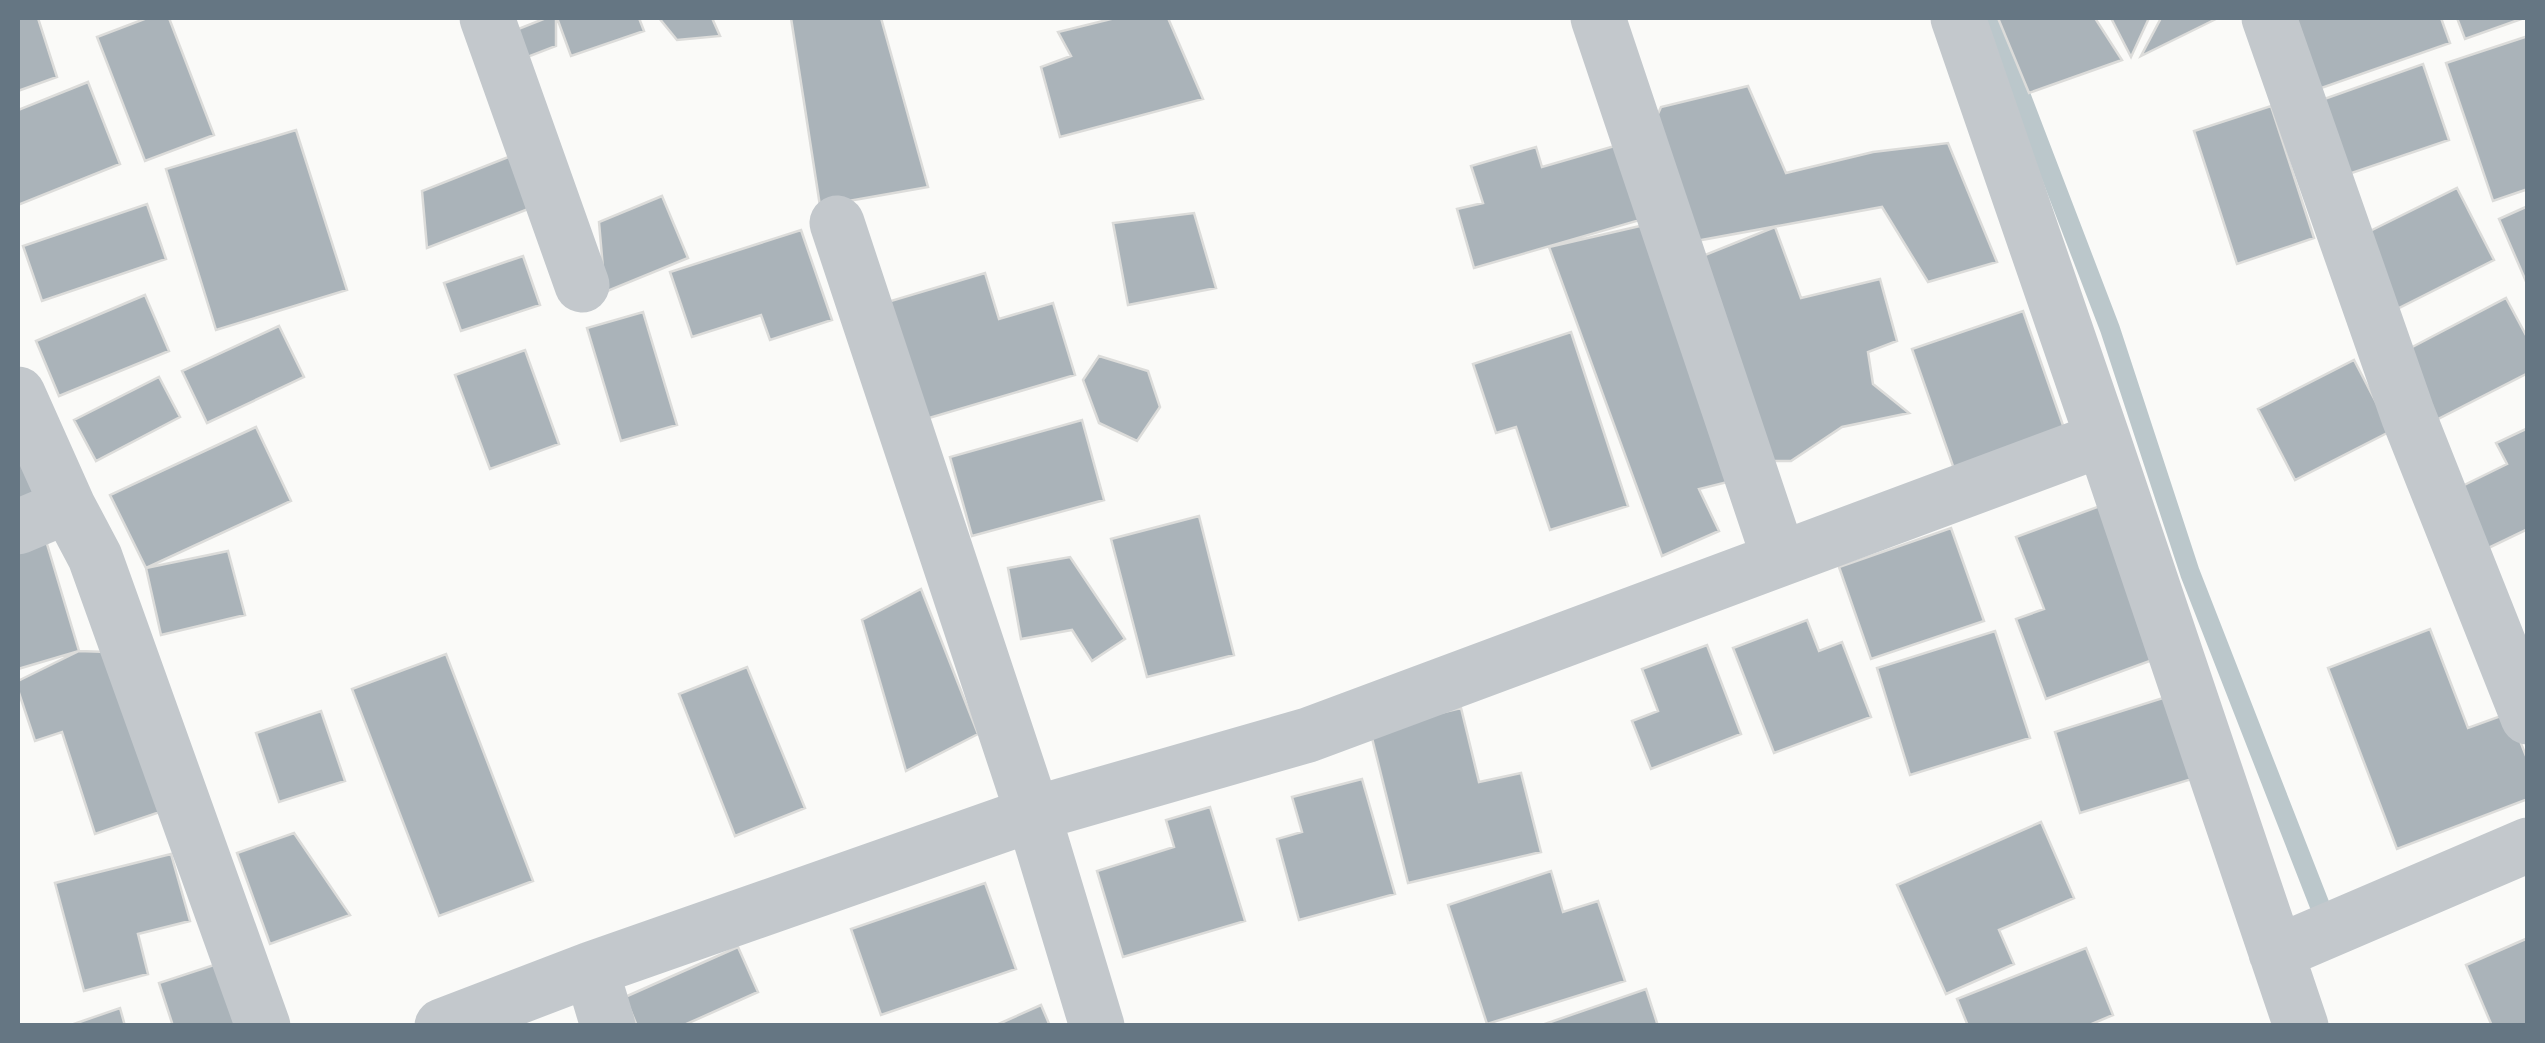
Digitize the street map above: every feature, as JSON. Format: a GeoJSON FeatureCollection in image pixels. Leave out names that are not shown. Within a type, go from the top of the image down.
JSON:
{"type":"FeatureCollection","features":[{"type":"Feature","properties":{"kind":"street"},"geometry":{"type":"LineString","coordinates":[[487,18],[582,285]]}},
{"type":"Feature","properties":{"kind":"street"},"geometry":{"type":"LineString","coordinates":[[1598,18],[1779,558]]}},
{"type":"Feature","properties":{"kind":"street"},"geometry":{"type":"LineString","coordinates":[[1958,18],[2102,439],[2286,948],[2301,1026]]}},
{"type":"Feature","properties":{"kind":"street"},"geometry":{"type":"LineString","coordinates":[[2269,18],[2408,416],[2528,717]]}},
{"type":"Feature","properties":{"kind":"street"},"geometry":{"type":"LineString","coordinates":[[838,223],[1033,814],[1097,1026]]}},
{"type":"Feature","properties":{"kind":"street"},"geometry":{"type":"LineString","coordinates":[[18,394],[95,557],[263,1026]]}},
{"type":"Feature","properties":{"kind":"street"},"geometry":{"type":"LineString","coordinates":[[442,1026],[591,969],[1033,814],[1308,735],[2102,439]]}},
{"type":"Feature","properties":{"kind":"street"},"geometry":{"type":"LineString","coordinates":[[18,527],[68,506]]}},
{"type":"Feature","properties":{"kind":"street"},"geometry":{"type":"LineString","coordinates":[[2286,948],[2528,845]]}},
{"type":"Feature","properties":{"kind":"street"},"geometry":{"type":"LineString","coordinates":[[591,969],[608,1026]]}},
{"type":"Feature","properties":{"kind":"building"},"geometry":{"type":"Polygon","coordinates":[[[18,18],[38,18],[57,77],[18,91],[18,18]]]}},
{"type":"Feature","properties":{"kind":"building"},"geometry":{"type":"Polygon","coordinates":[[[147,18],[169,18],[214,135],[145,161],[97,37],[147,18]]]}},
{"type":"Feature","properties":{"kind":"building"},"geometry":{"type":"Polygon","coordinates":[[[546,18],[556,18],[556,46],[512,63],[501,36],[546,18]]]}},
{"type":"Feature","properties":{"kind":"building"},"geometry":{"type":"Polygon","coordinates":[[[557,18],[639,18],[644,31],[571,56],[557,18]]]}},
{"type":"Feature","properties":{"kind":"building"},"geometry":{"type":"Polygon","coordinates":[[[659,18],[712,18],[720,36],[677,40],[659,18]]]}},
{"type":"Feature","properties":{"kind":"building"},"geometry":{"type":"Polygon","coordinates":[[[791,18],[881,18],[928,187],[820,206],[791,18]]]}},
{"type":"Feature","properties":{"kind":"building"},"geometry":{"type":"Polygon","coordinates":[[[1115,18],[1168,18],[1203,99],[1060,137],[1041,67],[1071,56],[1058,32],[1115,18]]]}},
{"type":"Feature","properties":{"kind":"building"},"geometry":{"type":"Polygon","coordinates":[[[1998,18],[2095,18],[2122,60],[2029,93],[1998,18]]]}},
{"type":"Feature","properties":{"kind":"building"},"geometry":{"type":"Polygon","coordinates":[[[2111,18],[2149,18],[2131,57],[2111,18]]]}},
{"type":"Feature","properties":{"kind":"building"},"geometry":{"type":"Polygon","coordinates":[[[2161,18],[2218,18],[2141,56],[2161,18]]]}},
{"type":"Feature","properties":{"kind":"building"},"geometry":{"type":"Polygon","coordinates":[[[2283,18],[2441,18],[2450,43],[2310,92],[2283,18]]]}},
{"type":"Feature","properties":{"kind":"building"},"geometry":{"type":"Polygon","coordinates":[[[2457,18],[2524,18],[2465,39],[2457,18]]]}},
{"type":"Feature","properties":{"kind":"building"},"geometry":{"type":"Polygon","coordinates":[[[2528,36],[2528,189],[2493,201],[2446,63],[2528,36]]]}},
{"type":"Feature","properties":{"kind":"building"},"geometry":{"type":"Polygon","coordinates":[[[2423,64],[2449,140],[2337,178],[2310,104],[2423,64]]]}},
{"type":"Feature","properties":{"kind":"building"},"geometry":{"type":"Polygon","coordinates":[[[88,82],[120,164],[18,205],[18,110],[88,82]]]}},
{"type":"Feature","properties":{"kind":"building"},"geometry":{"type":"Polygon","coordinates":[[[1748,86],[1786,173],[1873,152],[1948,143],[1997,262],[1928,282],[1882,207],[1685,243],[1642,150],[1661,107],[1748,86]]]}},
{"type":"Feature","properties":{"kind":"building"},"geometry":{"type":"Polygon","coordinates":[[[2271,106],[2314,238],[2237,264],[2194,131],[2271,106]]]}},
{"type":"Feature","properties":{"kind":"building"},"geometry":{"type":"Polygon","coordinates":[[[296,130],[347,290],[216,330],[166,169],[296,130]]]}},
{"type":"Feature","properties":{"kind":"building"},"geometry":{"type":"Polygon","coordinates":[[[1618,145],[1640,220],[1474,268],[1457,209],[1483,203],[1471,166],[1536,147],[1542,167],[1618,145]]]}},
{"type":"Feature","properties":{"kind":"building"},"geometry":{"type":"Polygon","coordinates":[[[516,154],[536,206],[427,248],[422,191],[516,154]]]}},
{"type":"Feature","properties":{"kind":"building"},"geometry":{"type":"Polygon","coordinates":[[[2457,188],[2494,260],[2391,312],[2354,239],[2457,188]]]}},
{"type":"Feature","properties":{"kind":"building"},"geometry":{"type":"Polygon","coordinates":[[[662,196],[688,258],[605,292],[599,222],[662,196]]]}},
{"type":"Feature","properties":{"kind":"building"},"geometry":{"type":"Polygon","coordinates":[[[147,204],[166,259],[42,301],[23,246],[147,204]]]}},
{"type":"Feature","properties":{"kind":"building"},"geometry":{"type":"Polygon","coordinates":[[[2528,206],[2528,286],[2499,219],[2528,206]]]}},
{"type":"Feature","properties":{"kind":"building"},"geometry":{"type":"Polygon","coordinates":[[[1194,213],[1216,288],[1128,305],[1113,223],[1194,213]]]}},
{"type":"Feature","properties":{"kind":"building"},"geometry":{"type":"Polygon","coordinates":[[[1653,223],[1752,476],[1699,489],[1719,531],[1662,556],[1549,247],[1653,223]]]}},
{"type":"Feature","properties":{"kind":"building"},"geometry":{"type":"Polygon","coordinates":[[[1775,227],[1801,298],[1880,279],[1897,341],[1868,352],[1873,384],[1909,413],[1842,427],[1791,461],[1757,461],[1695,259],[1775,227]]]}},
{"type":"Feature","properties":{"kind":"building"},"geometry":{"type":"Polygon","coordinates":[[[801,230],[832,320],[770,340],[761,315],[692,337],[670,272],[801,230]]]}},
{"type":"Feature","properties":{"kind":"building"},"geometry":{"type":"Polygon","coordinates":[[[523,256],[540,305],[461,331],[444,283],[523,256]]]}},
{"type":"Feature","properties":{"kind":"building"},"geometry":{"type":"Polygon","coordinates":[[[985,273],[999,319],[1053,303],[1075,375],[919,421],[884,303],[985,273]]]}},
{"type":"Feature","properties":{"kind":"building"},"geometry":{"type":"Polygon","coordinates":[[[145,295],[169,351],[59,396],[36,341],[145,295]]]}},
{"type":"Feature","properties":{"kind":"building"},"geometry":{"type":"Polygon","coordinates":[[[2506,298],[2528,339],[2528,373],[2434,421],[2399,354],[2506,298]]]}},
{"type":"Feature","properties":{"kind":"building"},"geometry":{"type":"Polygon","coordinates":[[[2023,311],[2065,431],[1954,469],[1912,349],[2023,311]]]}},
{"type":"Feature","properties":{"kind":"building"},"geometry":{"type":"Polygon","coordinates":[[[643,312],[677,425],[621,441],[587,328],[643,312]]]}},
{"type":"Feature","properties":{"kind":"building"},"geometry":{"type":"Polygon","coordinates":[[[279,326],[304,377],[207,423],[182,371],[279,326]]]}},
{"type":"Feature","properties":{"kind":"building"},"geometry":{"type":"Polygon","coordinates":[[[1571,332],[1628,506],[1550,530],[1516,427],[1496,433],[1473,364],[1571,332]]]}},
{"type":"Feature","properties":{"kind":"building"},"geometry":{"type":"Polygon","coordinates":[[[525,350],[559,444],[490,469],[455,375],[525,350]]]}},
{"type":"Feature","properties":{"kind":"building"},"geometry":{"type":"Polygon","coordinates":[[[1099,356],[1148,371],[1160,407],[1137,441],[1099,423],[1083,380],[1099,356]]]}},
{"type":"Feature","properties":{"kind":"building"},"geometry":{"type":"Polygon","coordinates":[[[2354,360],[2391,431],[2295,480],[2258,409],[2354,360]]]}},
{"type":"Feature","properties":{"kind":"building"},"geometry":{"type":"Polygon","coordinates":[[[159,377],[180,417],[96,461],[74,420],[159,377]]]}},
{"type":"Feature","properties":{"kind":"building"},"geometry":{"type":"Polygon","coordinates":[[[1082,420],[1104,500],[972,536],[950,457],[1082,420]]]}},
{"type":"Feature","properties":{"kind":"building"},"geometry":{"type":"Polygon","coordinates":[[[18,427],[38,499],[18,504],[18,427]]]}},
{"type":"Feature","properties":{"kind":"building"},"geometry":{"type":"Polygon","coordinates":[[[256,427],[291,501],[146,568],[110,495],[256,427]]]}},
{"type":"Feature","properties":{"kind":"building"},"geometry":{"type":"Polygon","coordinates":[[[2528,428],[2528,529],[2478,553],[2448,493],[2507,464],[2496,443],[2528,428]]]}},
{"type":"Feature","properties":{"kind":"building"},"geometry":{"type":"Polygon","coordinates":[[[2100,506],[2158,658],[2046,699],[2016,619],[2044,609],[2016,537],[2100,506]]]}},
{"type":"Feature","properties":{"kind":"building"},"geometry":{"type":"Polygon","coordinates":[[[1199,516],[1234,655],[1147,677],[1111,539],[1199,516]]]}},
{"type":"Feature","properties":{"kind":"building"},"geometry":{"type":"Polygon","coordinates":[[[1951,528],[1984,621],[1871,659],[1839,567],[1951,528]]]}},
{"type":"Feature","properties":{"kind":"building"},"geometry":{"type":"Polygon","coordinates":[[[44,534],[79,651],[18,669],[18,540],[44,534]]]}},
{"type":"Feature","properties":{"kind":"building"},"geometry":{"type":"Polygon","coordinates":[[[228,551],[245,615],[161,635],[146,568],[228,551]]]}},
{"type":"Feature","properties":{"kind":"building"},"geometry":{"type":"Polygon","coordinates":[[[1070,557],[1125,639],[1092,661],[1072,630],[1021,639],[1008,568],[1070,557]]]}},
{"type":"Feature","properties":{"kind":"building"},"geometry":{"type":"Polygon","coordinates":[[[921,589],[978,734],[906,771],[862,620],[921,589]]]}},
{"type":"Feature","properties":{"kind":"building"},"geometry":{"type":"Polygon","coordinates":[[[1807,620],[1819,651],[1842,642],[1871,717],[1774,753],[1733,648],[1807,620]]]}},
{"type":"Feature","properties":{"kind":"building"},"geometry":{"type":"Polygon","coordinates":[[[2430,629],[2468,728],[2509,713],[2528,761],[2528,799],[2397,849],[2328,668],[2430,629]]]}},
{"type":"Feature","properties":{"kind":"building"},"geometry":{"type":"Polygon","coordinates":[[[1995,631],[2030,738],[1910,775],[1877,668],[1995,631]]]}},
{"type":"Feature","properties":{"kind":"building"},"geometry":{"type":"Polygon","coordinates":[[[1707,645],[1741,734],[1651,769],[1632,721],[1658,711],[1642,669],[1707,645]]]}},
{"type":"Feature","properties":{"kind":"building"},"geometry":{"type":"Polygon","coordinates":[[[79,651],[107,652],[160,812],[95,834],[62,732],[35,741],[18,690],[18,681],[79,651]]]}},
{"type":"Feature","properties":{"kind":"building"},"geometry":{"type":"Polygon","coordinates":[[[446,654],[533,881],[439,916],[352,689],[446,654]]]}},
{"type":"Feature","properties":{"kind":"building"},"geometry":{"type":"Polygon","coordinates":[[[747,667],[805,808],[735,836],[679,694],[747,667]]]}},
{"type":"Feature","properties":{"kind":"building"},"geometry":{"type":"Polygon","coordinates":[[[2166,697],[2192,779],[2080,813],[2055,732],[2166,697]]]}},
{"type":"Feature","properties":{"kind":"building"},"geometry":{"type":"Polygon","coordinates":[[[1461,708],[1479,782],[1521,773],[1541,852],[1408,883],[1370,730],[1461,708]]]}},
{"type":"Feature","properties":{"kind":"building"},"geometry":{"type":"Polygon","coordinates":[[[321,711],[345,781],[279,802],[256,733],[321,711]]]}},
{"type":"Feature","properties":{"kind":"building"},"geometry":{"type":"Polygon","coordinates":[[[1362,779],[1395,894],[1299,920],[1277,839],[1302,832],[1292,797],[1362,779]]]}},
{"type":"Feature","properties":{"kind":"building"},"geometry":{"type":"Polygon","coordinates":[[[1210,807],[1245,921],[1123,957],[1097,871],[1174,847],[1166,820],[1210,807]]]}},
{"type":"Feature","properties":{"kind":"building"},"geometry":{"type":"Polygon","coordinates":[[[2041,822],[2074,898],[1999,930],[2014,964],[1946,994],[1897,885],[2041,822]]]}},
{"type":"Feature","properties":{"kind":"building"},"geometry":{"type":"Polygon","coordinates":[[[294,833],[350,915],[270,944],[237,853],[294,833]]]}},
{"type":"Feature","properties":{"kind":"building"},"geometry":{"type":"Polygon","coordinates":[[[171,854],[190,921],[138,934],[148,974],[84,991],[55,883],[171,854]]]}},
{"type":"Feature","properties":{"kind":"building"},"geometry":{"type":"Polygon","coordinates":[[[1551,871],[1563,912],[1598,901],[1625,981],[1487,1024],[1448,905],[1551,871]]]}},
{"type":"Feature","properties":{"kind":"building"},"geometry":{"type":"Polygon","coordinates":[[[985,883],[1016,969],[881,1015],[851,929],[985,883]]]}},
{"type":"Feature","properties":{"kind":"building"},"geometry":{"type":"Polygon","coordinates":[[[2528,938],[2528,1026],[2492,1026],[2466,965],[2528,938]]]}},
{"type":"Feature","properties":{"kind":"building"},"geometry":{"type":"Polygon","coordinates":[[[738,947],[758,992],[682,1026],[637,1026],[625,997],[738,947]]]}},
{"type":"Feature","properties":{"kind":"building"},"geometry":{"type":"Polygon","coordinates":[[[2086,948],[2113,1015],[2087,1026],[1968,1026],[1957,999],[2086,948]]]}},
{"type":"Feature","properties":{"kind":"building"},"geometry":{"type":"Polygon","coordinates":[[[220,963],[241,1026],[173,1026],[159,983],[220,963]]]}},
{"type":"Feature","properties":{"kind":"building"},"geometry":{"type":"Polygon","coordinates":[[[1646,989],[1658,1026],[1539,1026],[1646,989]]]}},
{"type":"Feature","properties":{"kind":"building"},"geometry":{"type":"Polygon","coordinates":[[[1041,1005],[1050,1026],[994,1026],[1041,1005]]]}},
{"type":"Feature","properties":{"kind":"building"},"geometry":{"type":"Polygon","coordinates":[[[120,1008],[125,1026],[71,1026],[71,1025],[120,1008]]]}},
{"type":"Feature","properties":{"kind":"waterway"},"geometry":{"type":"LineString","coordinates":[[1991,18],[2110,329],[2190,573],[2320,906]]}}]}
